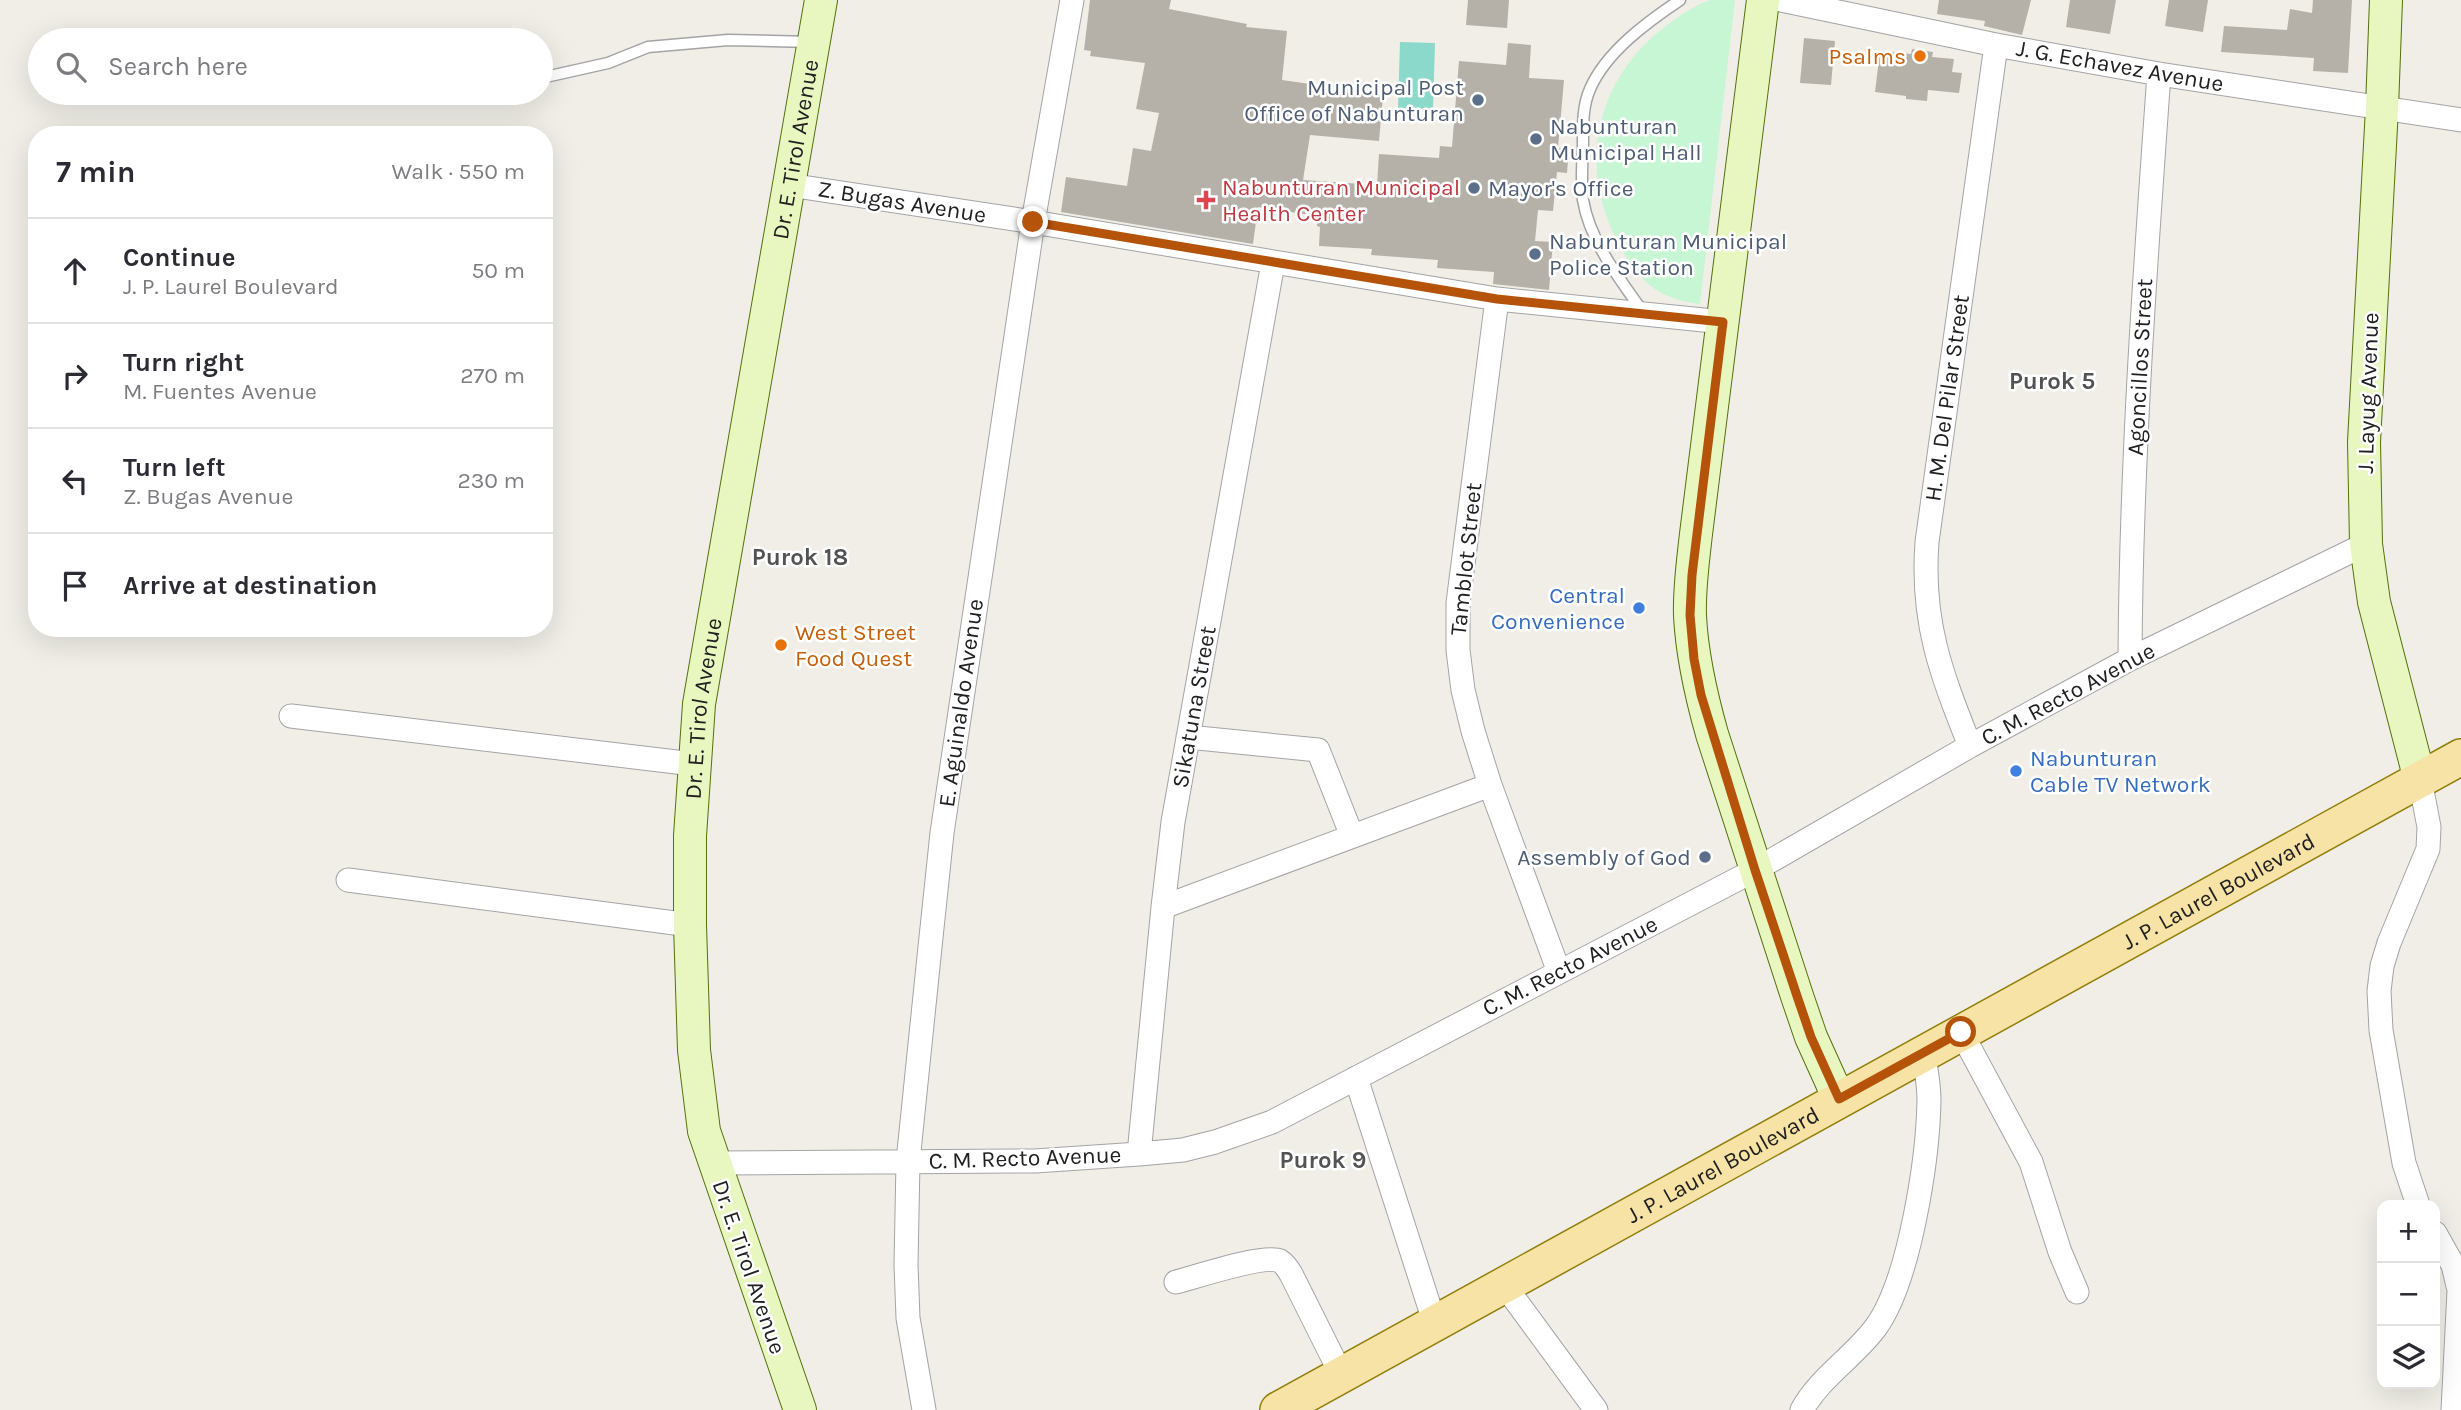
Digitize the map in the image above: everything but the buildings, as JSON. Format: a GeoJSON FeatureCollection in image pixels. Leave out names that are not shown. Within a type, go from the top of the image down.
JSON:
{"type":"FeatureCollection","features":[{"type":"Feature","properties":{"kind":"main road","name":"J. P. Laurel Boulevard"},"geometry":{"type":"LineString","coordinates":[[1279,1410],[2461,757]]}},
{"type":"Feature","properties":{"kind":"street","name":"Dr. E. Tirol Avenue"},"geometry":{"type":"LineString","coordinates":[[800,1410],[704,1131],[695,1063],[690,836],[699,704],[821,0]]}},
{"type":"Feature","properties":{"kind":"street","name":"E. Aguinaldo Avenue"},"geometry":{"type":"LineString","coordinates":[[924,1410],[908,1318],[908,1161],[942,833],[1033,222],[1072,0]]}},
{"type":"Feature","properties":{"kind":"street"},"geometry":{"type":"LineString","coordinates":[[1763,0],[1695,548],[1690,615],[1701,695],[1755,870],[1811,1037],[1839,1099]]}},
{"type":"Feature","properties":{"kind":"street","name":"J. G. Echavez Avenue"},"geometry":{"type":"LineString","coordinates":[[1781,0],[1996,45],[2159,74],[2461,120]]}},
{"type":"Feature","properties":{"kind":"street","name":"J. Layug Avenue"},"geometry":{"type":"LineString","coordinates":[[2386,0],[2364,442],[2366,544],[2374,602],[2420,779]]}},
{"type":"Feature","properties":{"kind":"street","name":"H. M. Del Pilar Street"},"geometry":{"type":"LineString","coordinates":[[1970,746],[1939,664],[1926,604],[1925,572],[1996,45]]}},
{"type":"Feature","properties":{"kind":"street","name":"Agoncillos Street"},"geometry":{"type":"LineString","coordinates":[[2130,659],[2130,580],[2143,301],[2159,74]]}},
{"type":"Feature","properties":{"kind":"street","name":"Z. Bugas Avenue"},"geometry":{"type":"LineString","coordinates":[[789,185],[1033,222],[1273,264],[1497,299],[1723,322]]}},
{"type":"Feature","properties":{"kind":"street","name":"Sikatuna Street"},"geometry":{"type":"LineString","coordinates":[[1139,1154],[1173,822],[1273,264]]}},
{"type":"Feature","properties":{"kind":"street","name":"Tamblot Street"},"geometry":{"type":"LineString","coordinates":[[1497,299],[1458,603],[1458,650],[1463,690],[1490,785],[1559,972]]}},
{"type":"Feature","properties":{"kind":"street","name":"C. M. Recto Avenue"},"geometry":{"type":"LineString","coordinates":[[713,1163],[1035,1160],[1139,1154],[1183,1150],[1272,1122],[1755,870],[1970,746],[2130,659],[2366,544]]}},
{"type":"Feature","properties":{"kind":"street"},"geometry":{"type":"LineString","coordinates":[[291,716],[693,764]]}},
{"type":"Feature","properties":{"kind":"street"},"geometry":{"type":"LineString","coordinates":[[1188,737],[1318,750],[1352,836]]}},
{"type":"Feature","properties":{"kind":"street"},"geometry":{"type":"LineString","coordinates":[[2416,1200],[2404,1163],[2381,1030],[2379,990],[2389,943],[2428,849],[2429,827],[2420,779]]}},
{"type":"Feature","properties":{"kind":"street"},"geometry":{"type":"LineString","coordinates":[[1163,907],[1490,785]]}},
{"type":"Feature","properties":{"kind":"street"},"geometry":{"type":"LineString","coordinates":[[348,880],[690,925]]}},
{"type":"Feature","properties":{"kind":"street"},"geometry":{"type":"LineString","coordinates":[[1961,1032],[2031,1162],[2060,1252],[2077,1292]]}},
{"type":"Feature","properties":{"kind":"street"},"geometry":{"type":"LineString","coordinates":[[1802,1410],[1809,1397],[1854,1353],[1878,1324],[1888,1306],[1903,1263],[1917,1209],[1927,1126],[1929,1097],[1923,1052]]}},
{"type":"Feature","properties":{"kind":"street"},"geometry":{"type":"LineString","coordinates":[[1356,1078],[1435,1324]]}},
{"type":"Feature","properties":{"kind":"street"},"geometry":{"type":"LineString","coordinates":[[2440,1241],[2448,1254],[2459,1290],[2459,1357],[2454,1410]]}},
{"type":"Feature","properties":{"kind":"street"},"geometry":{"type":"LineString","coordinates":[[1175,1282],[1257,1261],[1280,1261],[1291,1274],[1342,1376]]}},
{"type":"Feature","properties":{"kind":"street"},"geometry":{"type":"LineString","coordinates":[[1505,1286],[1596,1410]]}},
{"type":"Feature","properties":{"kind":"lane"},"geometry":{"type":"LineString","coordinates":[[1645,314],[1618,276],[1589,221],[1583,202],[1581,180],[1584,112],[1590,90],[1609,60],[1641,28],[1680,0]]}},
{"type":"Feature","properties":{"kind":"lane"},"geometry":{"type":"LineString","coordinates":[[553,75],[608,63],[648,47],[728,40],[814,42]]}},
{"type":"Feature","properties":{"kind":"green space"},"geometry":{"type":"Polygon","coordinates":[[[1710,0],[1735,0],[1700,304],[1662,293],[1636,271],[1608,220],[1596,163],[1598,135],[1605,107],[1617,81],[1634,56],[1675,19],[1710,0]]]}},
{"type":"Feature","properties":{"kind":"shaded area"},"geometry":{"type":"Polygon","coordinates":[[[1400,42],[1435,43],[1433,109],[1398,108],[1400,42]]]}},
{"type":"Feature","properties":{"kind":"place","name":"Psalms"},"geometry":{"type":"Point","coordinates":[1920,56]}},
{"type":"Feature","properties":{"kind":"place","name":"Municipal Post Office of Nabunturan"},"geometry":{"type":"Point","coordinates":[1478,100]}},
{"type":"Feature","properties":{"kind":"place","name":"Nabunturan Municipal Hall"},"geometry":{"type":"Point","coordinates":[1536,139]}},
{"type":"Feature","properties":{"kind":"place","name":"Mayor's Office"},"geometry":{"type":"Point","coordinates":[1474,188]}},
{"type":"Feature","properties":{"kind":"place","name":"Nabunturan Municipal Health Center"},"geometry":{"type":"Point","coordinates":[1206,200]}},
{"type":"Feature","properties":{"kind":"place","name":"Nabunturan Municipal Police Station"},"geometry":{"type":"Point","coordinates":[1535,254]}},
{"type":"Feature","properties":{"kind":"place","name":"Central Convenience"},"geometry":{"type":"Point","coordinates":[1639,608]}},
{"type":"Feature","properties":{"kind":"place","name":"West Street Food Quest"},"geometry":{"type":"Point","coordinates":[781,645]}},
{"type":"Feature","properties":{"kind":"place","name":"Nabunturan Cable TV Network"},"geometry":{"type":"Point","coordinates":[2016,771]}},
{"type":"Feature","properties":{"kind":"place","name":"Assembly of God"},"geometry":{"type":"Point","coordinates":[1705,857]}},
{"type":"Feature","properties":{"kind":"district","name":"Purok 5"},"geometry":{"type":"Point","coordinates":[2052,381]}},
{"type":"Feature","properties":{"kind":"district","name":"Purok 18"},"geometry":{"type":"Point","coordinates":[800,557]}},
{"type":"Feature","properties":{"kind":"district","name":"Purok 9"},"geometry":{"type":"Point","coordinates":[1323,1160]}},
{"type":"Feature","properties":{"kind":"route"},"geometry":{"type":"LineString","coordinates":[[1033,222],[1273,264],[1497,299],[1723,322],[1692,575],[1690,615],[1694,659],[1712,734],[1797,996],[1811,1037],[1839,1099],[1961,1032]]}}]}
